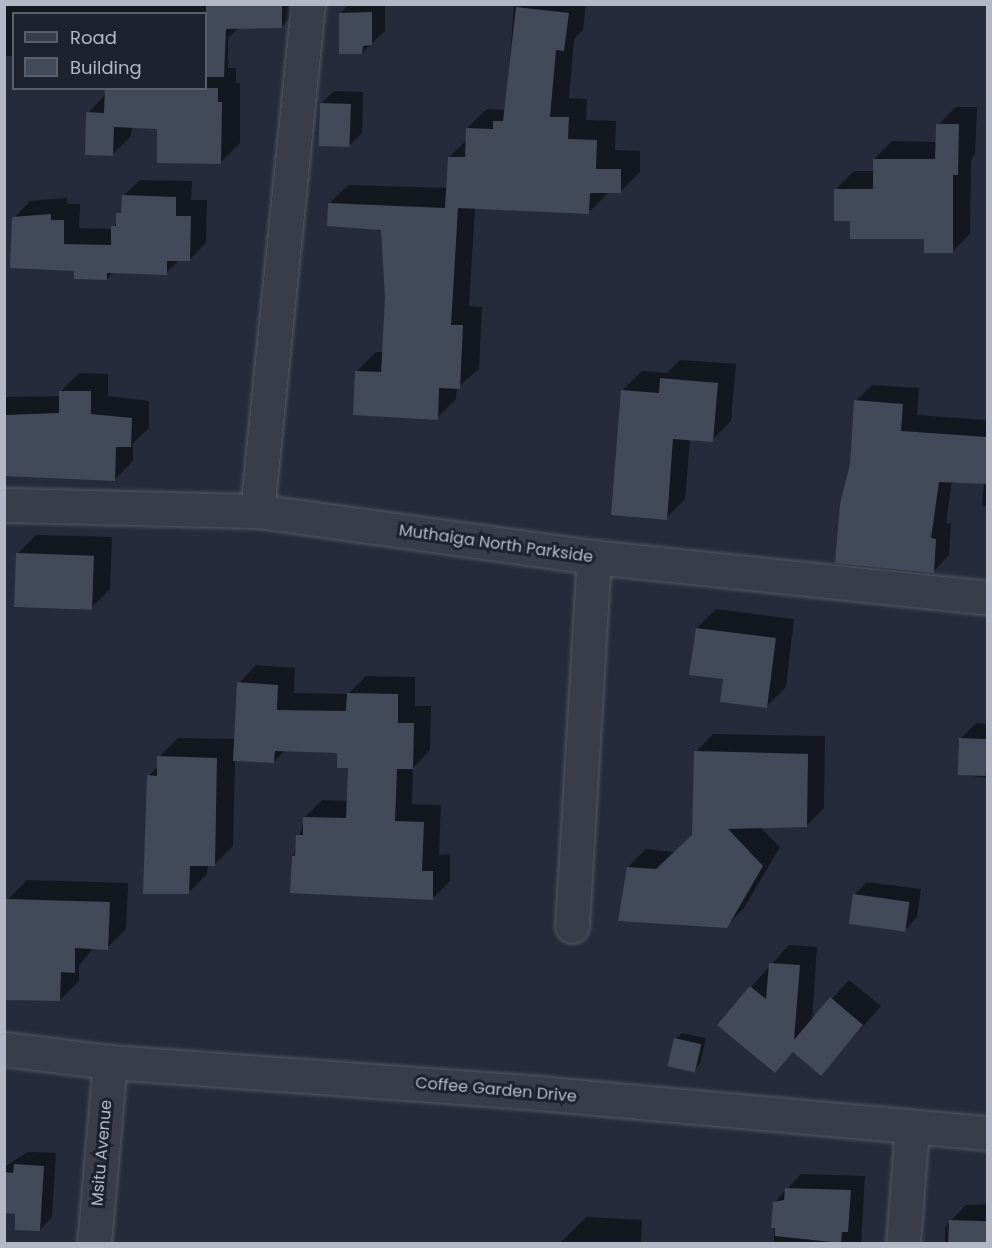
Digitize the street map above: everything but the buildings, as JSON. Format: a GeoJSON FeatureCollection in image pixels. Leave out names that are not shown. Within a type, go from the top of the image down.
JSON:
{"type":"FeatureCollection","features":[{"type":"Feature","properties":{"kind":"street"},"geometry":{"type":"LineString","coordinates":[[257,511],[308,4]]}},
{"type":"Feature","properties":{"kind":"street","name":"Muthaiga North Parkside"},"geometry":{"type":"LineString","coordinates":[[4,505],[257,511],[594,557],[987,598]]}},
{"type":"Feature","properties":{"kind":"street"},"geometry":{"type":"LineString","coordinates":[[572,926],[594,557]]}},
{"type":"Feature","properties":{"kind":"street","name":"Coffee Garden Drive"},"geometry":{"type":"LineString","coordinates":[[4,1050],[110,1062],[538,1093],[987,1133]]}},
{"type":"Feature","properties":{"kind":"street","name":"Msitu Avenue"},"geometry":{"type":"LineString","coordinates":[[94,1244],[110,1062]]}},
{"type":"Feature","properties":{"kind":"street"},"geometry":{"type":"LineString","coordinates":[[903,1244],[912,1126]]}}]}
